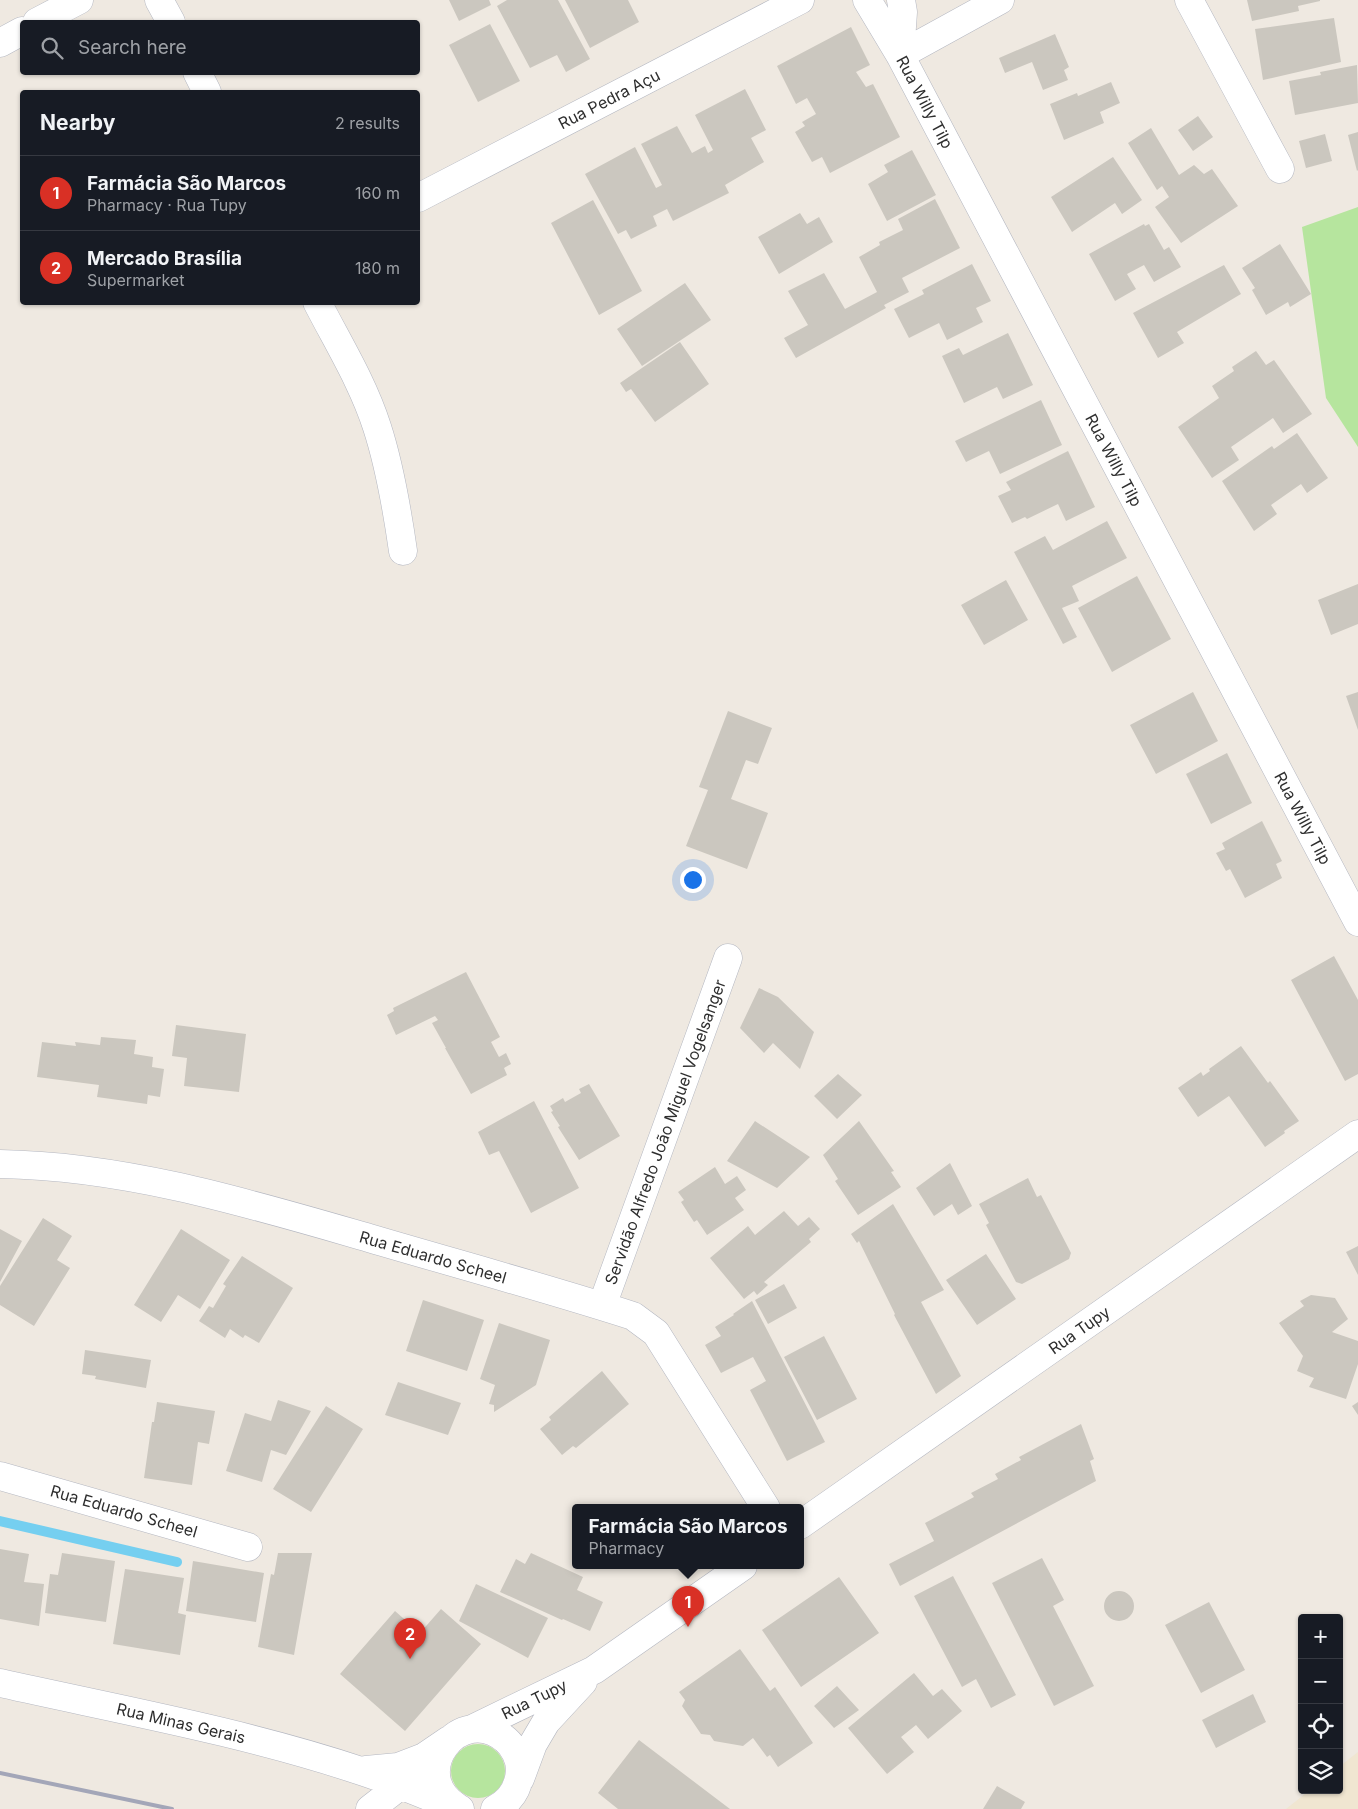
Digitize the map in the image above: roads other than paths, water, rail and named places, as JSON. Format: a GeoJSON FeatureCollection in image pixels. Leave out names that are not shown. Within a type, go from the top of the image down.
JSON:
{"type":"FeatureCollection","features":[{"type":"Feature","properties":{"kind":"street"},"geometry":{"type":"LineString","coordinates":[[41,20],[78,0]]}},
{"type":"Feature","properties":{"kind":"street"},"geometry":{"type":"LineString","coordinates":[[159,0],[169,20]]}},
{"type":"Feature","properties":{"kind":"street","name":"Rua Pedra Açu"},"geometry":{"type":"LineString","coordinates":[[420,197],[800,0]]}},
{"type":"Feature","properties":{"kind":"street","name":"Rua Willy Tilp"},"geometry":{"type":"LineString","coordinates":[[867,0],[900,54],[1358,922]]}},
{"type":"Feature","properties":{"kind":"street"},"geometry":{"type":"LineString","coordinates":[[900,54],[903,12],[901,0]]}},
{"type":"Feature","properties":{"kind":"street"},"geometry":{"type":"LineString","coordinates":[[900,54],[1000,0]]}},
{"type":"Feature","properties":{"kind":"street"},"geometry":{"type":"LineString","coordinates":[[1189,0],[1280,169]]}},
{"type":"Feature","properties":{"kind":"street"},"geometry":{"type":"LineString","coordinates":[[0,43],[20,32]]}},
{"type":"Feature","properties":{"kind":"street"},"geometry":{"type":"LineString","coordinates":[[198,75],[206,90]]}},
{"type":"Feature","properties":{"kind":"street"},"geometry":{"type":"LineString","coordinates":[[319,305],[363,391],[377,426],[396,506],[403,551]]}},
{"type":"Feature","properties":{"kind":"street","name":"Servidão Alfredo João Miguel Vogelsanger"},"geometry":{"type":"LineString","coordinates":[[602,1306],[728,958]]}},
{"type":"Feature","properties":{"kind":"street","name":"Rua Tupy"},"geometry":{"type":"LineString","coordinates":[[804,1522],[1358,1134]]}},
{"type":"Feature","properties":{"kind":"street","name":"Rua Eduardo Scheel"},"geometry":{"type":"LineString","coordinates":[[0,1164],[35,1164],[85,1170],[148,1180],[198,1191],[314,1222],[633,1316],[656,1333],[763,1504]]}},
{"type":"Feature","properties":{"kind":"street","name":"Rua Eduardo Scheel"},"geometry":{"type":"LineString","coordinates":[[0,1476],[248,1547]]}},
{"type":"Feature","properties":{"kind":"street","name":"Rua Tupy"},"geometry":{"type":"LineString","coordinates":[[449,1740],[460,1732],[474,1728],[594,1670],[739,1569]]}},
{"type":"Feature","properties":{"kind":"street","name":"Rua Tupy"},"geometry":{"type":"LineString","coordinates":[[495,1809],[504,1804],[514,1794],[533,1744],[546,1722],[594,1670]]}},
{"type":"Feature","properties":{"kind":"street","name":"Rua Minas Gerais"},"geometry":{"type":"LineString","coordinates":[[0,1683],[237,1735],[360,1770],[460,1809]]}},
{"type":"Feature","properties":{"kind":"street"},"geometry":{"type":"LineString","coordinates":[[474,1728],[487,1729],[499,1734],[510,1743],[517,1754],[520,1766],[519,1780],[528,1809]]}},
{"type":"Feature","properties":{"kind":"street"},"geometry":{"type":"LineString","coordinates":[[449,1740],[440,1751],[436,1765],[436,1778],[441,1792],[450,1803],[460,1809]]}},
{"type":"Feature","properties":{"kind":"street","name":"Rua Minas Gerais"},"geometry":{"type":"LineString","coordinates":[[360,1770],[398,1767],[424,1757],[449,1740]]}},
{"type":"Feature","properties":{"kind":"street"},"geometry":{"type":"LineString","coordinates":[[370,1809],[401,1785],[424,1757]]}},
{"type":"Feature","properties":{"kind":"waterway"},"geometry":{"type":"LineString","coordinates":[[0,1521],[177,1562]]}},
{"type":"Feature","properties":{"kind":"railway"},"geometry":{"type":"LineString","coordinates":[[0,1773],[172,1809]]}},
{"type":"Feature","properties":{"kind":"place","name":"Farmácia São Marcos"},"geometry":{"type":"Point","coordinates":[688,1627]}},
{"type":"Feature","properties":{"kind":"place","name":"Mercado Brasília"},"geometry":{"type":"Point","coordinates":[410,1659]}}]}
